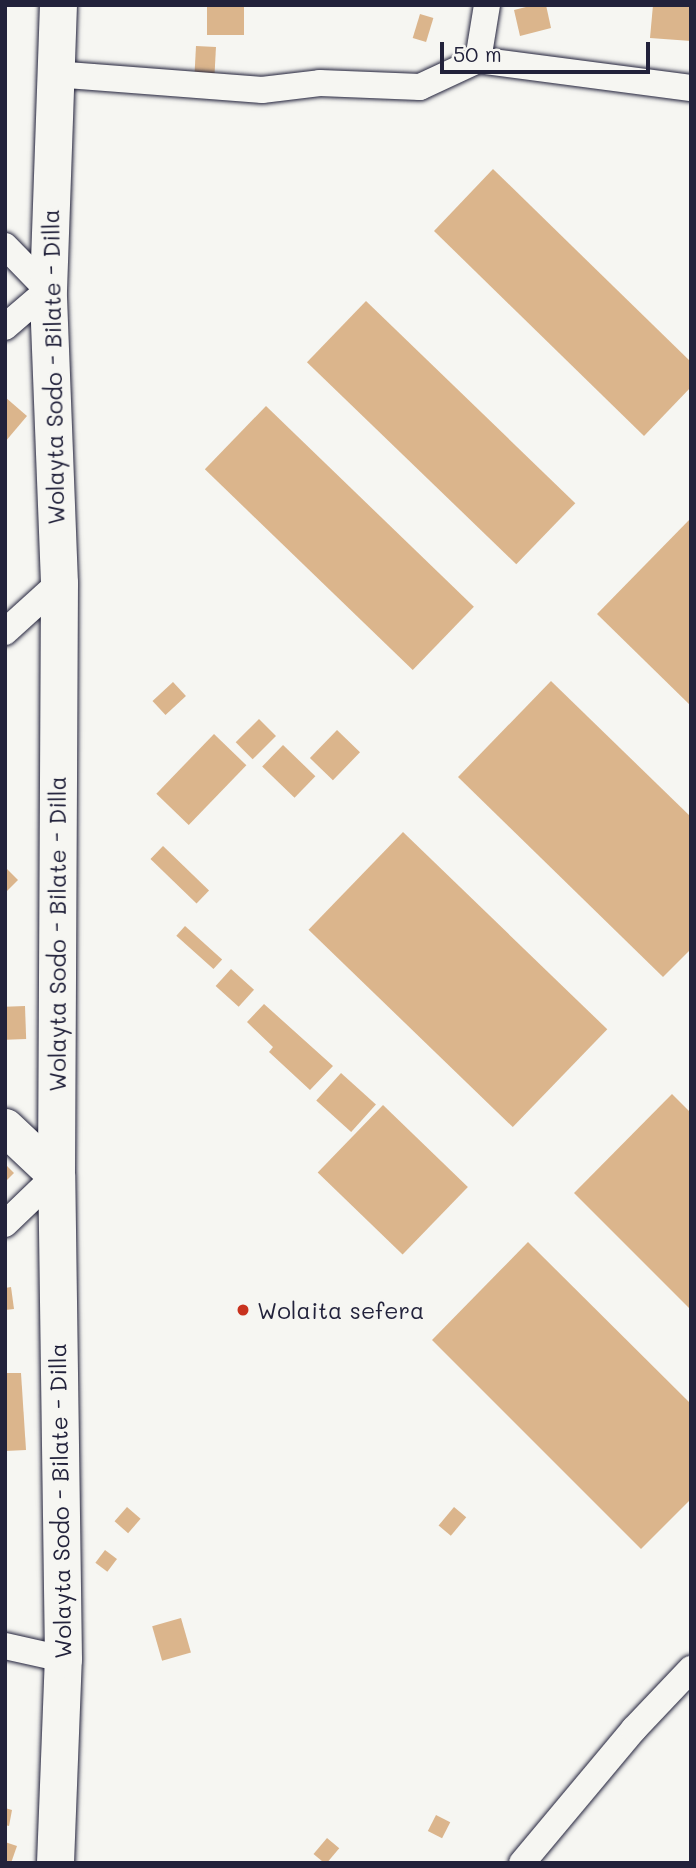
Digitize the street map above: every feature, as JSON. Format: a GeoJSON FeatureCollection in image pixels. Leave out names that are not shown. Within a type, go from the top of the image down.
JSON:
{"type":"FeatureCollection","features":[{"type":"Feature","properties":{"kind":"main road","name":"Wolayta Sodo - Bilate - Dilla"},"geometry":{"type":"LineString","coordinates":[[55,1863],[63,1659],[56,1175],[59,583],[48,290],[58,5]]}},
{"type":"Feature","properties":{"kind":"main road"},"geometry":{"type":"LineString","coordinates":[[5,1127],[56,1175]]}},
{"type":"Feature","properties":{"kind":"street"},"geometry":{"type":"LineString","coordinates":[[478,60],[486,5]]}},
{"type":"Feature","properties":{"kind":"street"},"geometry":{"type":"LineString","coordinates":[[54,74],[262,90],[320,83],[420,87],[478,60],[691,88]]}},
{"type":"Feature","properties":{"kind":"street"},"geometry":{"type":"LineString","coordinates":[[5,246],[48,290],[5,327]]}},
{"type":"Feature","properties":{"kind":"street"},"geometry":{"type":"LineString","coordinates":[[5,632],[59,583]]}},
{"type":"Feature","properties":{"kind":"street"},"geometry":{"type":"LineString","coordinates":[[5,1224],[56,1175]]}},
{"type":"Feature","properties":{"kind":"street"},"geometry":{"type":"LineString","coordinates":[[5,1646],[63,1659]]}},
{"type":"Feature","properties":{"kind":"street"},"geometry":{"type":"LineString","coordinates":[[522,1863],[634,1729],[691,1670]]}},
{"type":"Feature","properties":{"kind":"building"},"geometry":{"type":"Polygon","coordinates":[[[207,5],[244,5],[244,35],[207,35],[207,5]]]}},
{"type":"Feature","properties":{"kind":"building"},"geometry":{"type":"Polygon","coordinates":[[[546,5],[551,28],[520,36],[514,10],[546,5]]]}},
{"type":"Feature","properties":{"kind":"building"},"geometry":{"type":"Polygon","coordinates":[[[653,5],[691,5],[691,41],[650,38],[653,5]]]}},
{"type":"Feature","properties":{"kind":"building"},"geometry":{"type":"Polygon","coordinates":[[[420,14],[433,18],[426,42],[413,38],[420,14]]]}},
{"type":"Feature","properties":{"kind":"building"},"geometry":{"type":"Polygon","coordinates":[[[196,46],[216,47],[214,76],[194,75],[196,46]]]}},
{"type":"Feature","properties":{"kind":"building"},"geometry":{"type":"Polygon","coordinates":[[[493,169],[691,362],[691,387],[644,436],[434,231],[493,169]]]}},
{"type":"Feature","properties":{"kind":"building"},"geometry":{"type":"Polygon","coordinates":[[[366,301],[575,503],[516,564],[307,362],[366,301]]]}},
{"type":"Feature","properties":{"kind":"building"},"geometry":{"type":"Polygon","coordinates":[[[5,397],[27,416],[5,442],[5,397]]]}},
{"type":"Feature","properties":{"kind":"building"},"geometry":{"type":"Polygon","coordinates":[[[266,406],[474,607],[413,670],[205,469],[266,406]]]}},
{"type":"Feature","properties":{"kind":"building"},"geometry":{"type":"Polygon","coordinates":[[[691,518],[691,706],[597,614],[691,518]]]}},
{"type":"Feature","properties":{"kind":"building"},"geometry":{"type":"Polygon","coordinates":[[[551,681],[691,817],[691,949],[663,977],[458,777],[551,681]]]}},
{"type":"Feature","properties":{"kind":"building"},"geometry":{"type":"Polygon","coordinates":[[[173,682],[186,696],[165,715],[153,701],[173,682]]]}},
{"type":"Feature","properties":{"kind":"building"},"geometry":{"type":"Polygon","coordinates":[[[259,719],[276,736],[253,759],[236,742],[259,719]]]}},
{"type":"Feature","properties":{"kind":"building"},"geometry":{"type":"Polygon","coordinates":[[[337,730],[360,752],[333,780],[310,758],[337,730]]]}},
{"type":"Feature","properties":{"kind":"building"},"geometry":{"type":"Polygon","coordinates":[[[214,734],[246,765],[189,825],[156,794],[214,734]]]}},
{"type":"Feature","properties":{"kind":"building"},"geometry":{"type":"Polygon","coordinates":[[[283,745],[315,776],[295,798],[262,767],[283,745]]]}},
{"type":"Feature","properties":{"kind":"building"},"geometry":{"type":"Polygon","coordinates":[[[403,832],[607,1029],[513,1127],[309,930],[403,832]]]}},
{"type":"Feature","properties":{"kind":"building"},"geometry":{"type":"Polygon","coordinates":[[[163,846],[209,890],[197,903],[150,859],[163,846]]]}},
{"type":"Feature","properties":{"kind":"building"},"geometry":{"type":"Polygon","coordinates":[[[5,867],[18,880],[5,893],[5,867]]]}},
{"type":"Feature","properties":{"kind":"building"},"geometry":{"type":"Polygon","coordinates":[[[185,926],[222,959],[213,969],[176,936],[185,926]]]}},
{"type":"Feature","properties":{"kind":"building"},"geometry":{"type":"Polygon","coordinates":[[[231,969],[254,990],[239,1007],[216,986],[231,969]]]}},
{"type":"Feature","properties":{"kind":"building"},"geometry":{"type":"Polygon","coordinates":[[[264,1004],[333,1066],[310,1090],[269,1052],[273,1047],[247,1022],[264,1004]]]}},
{"type":"Feature","properties":{"kind":"building"},"geometry":{"type":"Polygon","coordinates":[[[25,1006],[26,1039],[6,1040],[5,1007],[25,1006]]]}},
{"type":"Feature","properties":{"kind":"building"},"geometry":{"type":"Polygon","coordinates":[[[341,1073],[376,1104],[351,1132],[316,1100],[341,1073]]]}},
{"type":"Feature","properties":{"kind":"building"},"geometry":{"type":"Polygon","coordinates":[[[672,1094],[691,1113],[691,1310],[574,1193],[672,1094]]]}},
{"type":"Feature","properties":{"kind":"building"},"geometry":{"type":"Polygon","coordinates":[[[383,1105],[468,1187],[403,1255],[318,1173],[383,1105]]]}},
{"type":"Feature","properties":{"kind":"building"},"geometry":{"type":"Polygon","coordinates":[[[5,1164],[14,1173],[5,1182],[5,1164]]]}},
{"type":"Feature","properties":{"kind":"building"},"geometry":{"type":"Polygon","coordinates":[[[528,1242],[691,1404],[691,1499],[641,1549],[432,1340],[528,1242]]]}},
{"type":"Feature","properties":{"kind":"building"},"geometry":{"type":"Polygon","coordinates":[[[11,1287],[14,1309],[5,1310],[5,1288],[11,1287]]]}},
{"type":"Feature","properties":{"kind":"building"},"geometry":{"type":"Polygon","coordinates":[[[5,1373],[21,1373],[26,1450],[5,1451],[5,1373]]]}},
{"type":"Feature","properties":{"kind":"building"},"geometry":{"type":"Polygon","coordinates":[[[127,1507],[141,1519],[128,1533],[115,1521],[127,1507]]]}},
{"type":"Feature","properties":{"kind":"building"},"geometry":{"type":"Polygon","coordinates":[[[454,1507],[466,1517],[451,1536],[439,1525],[454,1507]]]}},
{"type":"Feature","properties":{"kind":"building"},"geometry":{"type":"Polygon","coordinates":[[[105,1550],[117,1559],[107,1572],[95,1563],[105,1550]]]}},
{"type":"Feature","properties":{"kind":"building"},"geometry":{"type":"Polygon","coordinates":[[[181,1618],[191,1653],[162,1661],[152,1626],[181,1618]]]}},
{"type":"Feature","properties":{"kind":"building"},"geometry":{"type":"Polygon","coordinates":[[[5,1808],[12,1810],[9,1826],[5,1825],[5,1808]]]}},
{"type":"Feature","properties":{"kind":"building"},"geometry":{"type":"Polygon","coordinates":[[[436,1815],[450,1822],[442,1838],[428,1831],[436,1815]]]}},
{"type":"Feature","properties":{"kind":"building"},"geometry":{"type":"Polygon","coordinates":[[[327,1838],[339,1848],[327,1863],[314,1854],[327,1838]]]}},
{"type":"Feature","properties":{"kind":"building"},"geometry":{"type":"Polygon","coordinates":[[[5,1842],[17,1846],[11,1863],[5,1862],[5,1842]]]}},
{"type":"Feature","properties":{"kind":"place","name":"Wolaita sefera"},"geometry":{"type":"Point","coordinates":[243,1310]}}]}
